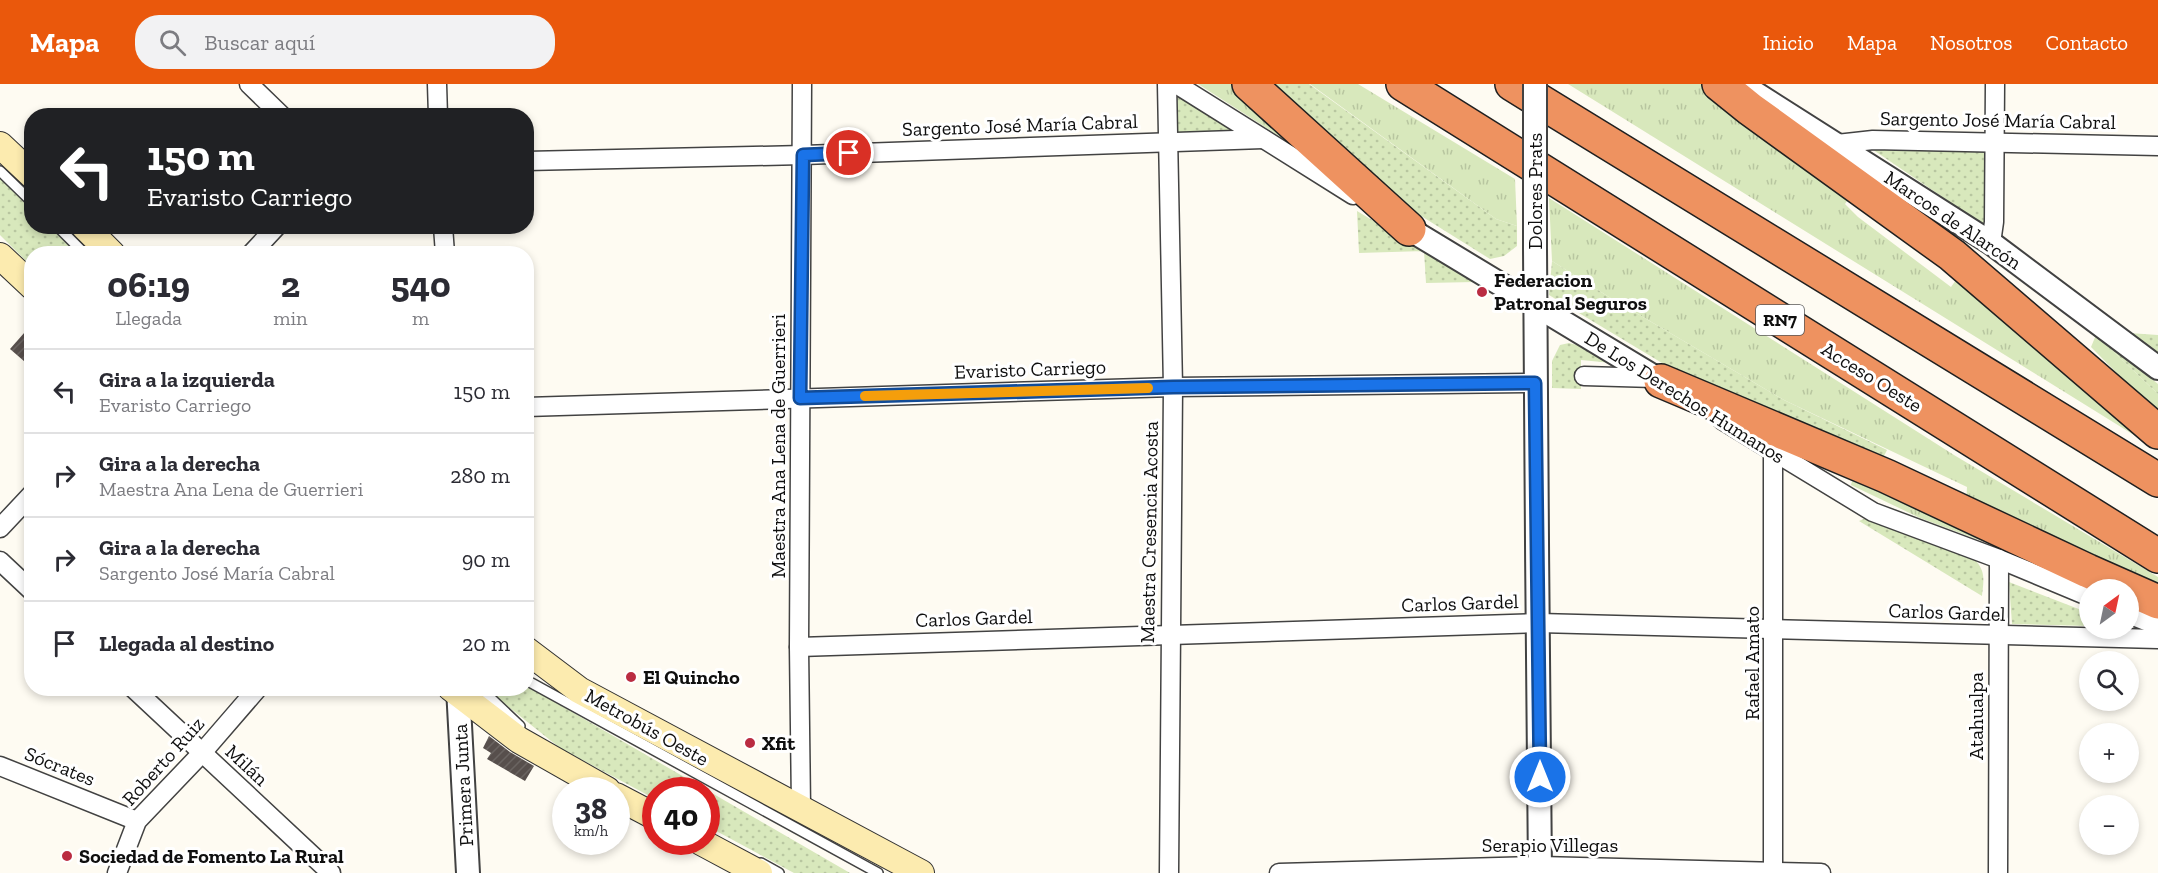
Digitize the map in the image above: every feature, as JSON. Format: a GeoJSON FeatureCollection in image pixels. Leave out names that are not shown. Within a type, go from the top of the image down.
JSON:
{"type":"FeatureCollection","features":[{"type":"Feature","properties":{"kind":"highway"},"geometry":{"type":"LineString","coordinates":[[1250,84],[1409,229]]}},
{"type":"Feature","properties":{"kind":"highway","name":"Acceso Oeste"},"geometry":{"type":"LineString","coordinates":[[1403,84],[2158,556]]}},
{"type":"Feature","properties":{"kind":"highway"},"geometry":{"type":"LineString","coordinates":[[1512,84],[2158,480]]}},
{"type":"Feature","properties":{"kind":"highway"},"geometry":{"type":"LineString","coordinates":[[1719,84],[1750,110],[1952,255],[2158,432]]}},
{"type":"Feature","properties":{"kind":"highway"},"geometry":{"type":"LineString","coordinates":[[1658,379],[1886,476],[2158,602]]}},
{"type":"Feature","properties":{"kind":"main road"},"geometry":{"type":"LineString","coordinates":[[0,145],[24,168]]}},
{"type":"Feature","properties":{"kind":"main road"},"geometry":{"type":"LineString","coordinates":[[92,234],[104,246]]}},
{"type":"Feature","properties":{"kind":"main road"},"geometry":{"type":"LineString","coordinates":[[0,256],[24,278]]}},
{"type":"Feature","properties":{"kind":"main road"},"geometry":{"type":"LineString","coordinates":[[534,656],[579,690],[921,873]]}},
{"type":"Feature","properties":{"kind":"main road"},"geometry":{"type":"LineString","coordinates":[[469,696],[528,746],[588,777]]}},
{"type":"Feature","properties":{"kind":"main road"},"geometry":{"type":"LineString","coordinates":[[720,852],[740,863]]}},
{"type":"Feature","properties":{"kind":"street"},"geometry":{"type":"LineString","coordinates":[[249,84],[274,108]]}},
{"type":"Feature","properties":{"kind":"street"},"geometry":{"type":"LineString","coordinates":[[437,84],[438,108]]}},
{"type":"Feature","properties":{"kind":"street","name":"Maestra Ana Lena de Guerrieri"},"geometry":{"type":"LineString","coordinates":[[801,807],[799,647],[802,84]]}},
{"type":"Feature","properties":{"kind":"street","name":"Maestra Cresencia Acosta"},"geometry":{"type":"LineString","coordinates":[[1167,84],[1173,387],[1170,873]]}},
{"type":"Feature","properties":{"kind":"street","name":"De Los Derechos Humanos"},"geometry":{"type":"LineString","coordinates":[[1176,84],[1873,512],[1999,559],[2079,592]]}},
{"type":"Feature","properties":{"kind":"street","name":"Dolores Prats"},"geometry":{"type":"LineString","coordinates":[[1535,84],[1535,383],[1540,869]]}},
{"type":"Feature","properties":{"kind":"street"},"geometry":{"type":"LineString","coordinates":[[1991,243],[1994,222],[1995,84]]}},
{"type":"Feature","properties":{"kind":"street","name":"Marcos de Alarcón"},"geometry":{"type":"LineString","coordinates":[[1754,87],[1837,144],[1991,243],[2158,368]]}},
{"type":"Feature","properties":{"kind":"street","name":"Sargento José María Cabral"},"geometry":{"type":"LineString","coordinates":[[534,160],[803,155],[1263,139]]}},
{"type":"Feature","properties":{"kind":"street","name":"Sargento José María Cabral"},"geometry":{"type":"LineString","coordinates":[[1837,144],[1873,140],[2158,146]]}},
{"type":"Feature","properties":{"kind":"street"},"geometry":{"type":"LineString","coordinates":[[258,246],[270,234]]}},
{"type":"Feature","properties":{"kind":"street"},"geometry":{"type":"LineString","coordinates":[[1584,376],[1658,379]]}},
{"type":"Feature","properties":{"kind":"street","name":"Evaristo Carriego"},"geometry":{"type":"LineString","coordinates":[[534,407],[1173,387],[1535,383]]}},
{"type":"Feature","properties":{"kind":"street","name":"Rafael Amato"},"geometry":{"type":"LineString","coordinates":[[1773,452],[1775,629],[1773,872]]}},
{"type":"Feature","properties":{"kind":"street"},"geometry":{"type":"LineString","coordinates":[[0,528],[24,502]]}},
{"type":"Feature","properties":{"kind":"street","name":"Atahualpa"},"geometry":{"type":"LineString","coordinates":[[1998,873],[1999,559]]}},
{"type":"Feature","properties":{"kind":"street"},"geometry":{"type":"LineString","coordinates":[[0,561],[24,584]]}},
{"type":"Feature","properties":{"kind":"street"},"geometry":{"type":"LineString","coordinates":[[2139,618],[2158,626]]}},
{"type":"Feature","properties":{"kind":"street","name":"Carlos Gardel"},"geometry":{"type":"LineString","coordinates":[[799,647],[1539,623],[2158,639]]}},
{"type":"Feature","properties":{"kind":"street","name":"Milán"},"geometry":{"type":"LineString","coordinates":[[141,696],[331,873]]}},
{"type":"Feature","properties":{"kind":"street","name":"Roberto Ruiz"},"geometry":{"type":"LineString","coordinates":[[117,873],[137,821],[201,754],[251,696]]}},
{"type":"Feature","properties":{"kind":"street","name":"Primera Junta"},"geometry":{"type":"LineString","coordinates":[[462,696],[468,873]]}},
{"type":"Feature","properties":{"kind":"street","name":"Sócrates"},"geometry":{"type":"LineString","coordinates":[[0,766],[137,821]]}},
{"type":"Feature","properties":{"kind":"street","name":"Serapio Villegas"},"geometry":{"type":"LineString","coordinates":[[1279,873],[1540,869],[1821,873]]}},
{"type":"Feature","properties":{"kind":"lane"},"geometry":{"type":"LineString","coordinates":[[0,171],[24,194]]}},
{"type":"Feature","properties":{"kind":"lane"},"geometry":{"type":"LineString","coordinates":[[65,234],[77,246]]}},
{"type":"Feature","properties":{"kind":"lane","name":"Metrobús Oeste"},"geometry":{"type":"LineString","coordinates":[[534,684],[878,873]]}},
{"type":"Feature","properties":{"kind":"lane"},"geometry":{"type":"LineString","coordinates":[[471,696],[594,777]]}},
{"type":"Feature","properties":{"kind":"lane"},"geometry":{"type":"LineString","coordinates":[[740,863],[779,873]]}},
{"type":"Feature","properties":{"kind":"green space"},"geometry":{"type":"Polygon","coordinates":[[[1198,84],[1243,84],[1335,172],[1198,84]]]}},
{"type":"Feature","properties":{"kind":"green space"},"geometry":{"type":"Polygon","coordinates":[[[1260,84],[1309,84],[1496,219],[1517,226],[1517,246],[1504,256],[1490,259],[1410,209],[1260,84]]]}},
{"type":"Feature","properties":{"kind":"green space"},"geometry":{"type":"Polygon","coordinates":[[[1310,84],[1358,84],[1515,179],[1517,226],[1496,219],[1310,84]]]}},
{"type":"Feature","properties":{"kind":"green space"},"geometry":{"type":"Polygon","coordinates":[[[1568,84],[1709,84],[1851,195],[1845,204],[1858,217],[1951,287],[1956,280],[2158,443],[2158,450],[1568,84]]]}},
{"type":"Feature","properties":{"kind":"green space"},"geometry":{"type":"Polygon","coordinates":[[[1171,87],[1244,134],[1174,137],[1171,87]]]}},
{"type":"Feature","properties":{"kind":"green space"},"geometry":{"type":"Polygon","coordinates":[[[1872,149],[1988,150],[1985,226],[1872,149]]]}},
{"type":"Feature","properties":{"kind":"green space"},"geometry":{"type":"Polygon","coordinates":[[[0,175],[24,199],[24,234],[61,234],[73,246],[24,246],[24,259],[0,235],[0,175]]]}},
{"type":"Feature","properties":{"kind":"green space"},"geometry":{"type":"Polygon","coordinates":[[[1549,198],[1954,455],[2158,577],[2158,589],[1966,504],[1967,487],[1784,400],[1552,261],[1549,198]]]}},
{"type":"Feature","properties":{"kind":"green space"},"geometry":{"type":"Polygon","coordinates":[[[1357,211],[1424,251],[1359,253],[1357,211]]]}},
{"type":"Feature","properties":{"kind":"green space"},"geometry":{"type":"Polygon","coordinates":[[[1424,251],[1475,282],[1426,283],[1424,251]]]}},
{"type":"Feature","properties":{"kind":"green space"},"geometry":{"type":"Polygon","coordinates":[[[1552,261],[1784,400],[1887,450],[1883,458],[1667,366],[1549,295],[1552,261]]]}},
{"type":"Feature","properties":{"kind":"green space"},"geometry":{"type":"Polygon","coordinates":[[[2129,333],[2158,335],[2158,354],[2129,333]]]}},
{"type":"Feature","properties":{"kind":"green space"},"geometry":{"type":"Polygon","coordinates":[[[2096,335],[2158,394],[2158,415],[2091,347],[2096,335]]]}},
{"type":"Feature","properties":{"kind":"green space"},"geometry":{"type":"Polygon","coordinates":[[[2096,335],[2158,384],[2158,394],[2096,335]]]}},
{"type":"Feature","properties":{"kind":"green space"},"geometry":{"type":"Polygon","coordinates":[[[1569,343],[1581,346],[1612,363],[1581,360],[1581,389],[1552,388],[1552,361],[1560,345],[1569,343]]]}},
{"type":"Feature","properties":{"kind":"green space"},"geometry":{"type":"Polygon","coordinates":[[[1852,481],[1957,516],[2065,572],[1920,518],[1851,485],[1852,481]]]}},
{"type":"Feature","properties":{"kind":"green space"},"geometry":{"type":"Polygon","coordinates":[[[1871,516],[1973,558],[1982,571],[1982,596],[1859,521],[1871,516]]]}},
{"type":"Feature","properties":{"kind":"green space"},"geometry":{"type":"Polygon","coordinates":[[[2009,582],[2079,609],[2079,626],[2012,624],[2009,582]]]}},
{"type":"Feature","properties":{"kind":"green space"},"geometry":{"type":"Polygon","coordinates":[[[534,690],[684,777],[642,777],[642,792],[630,786],[630,777],[614,777],[560,748],[495,696],[534,696],[534,690]]]}},
{"type":"Feature","properties":{"kind":"green space"},"geometry":{"type":"Polygon","coordinates":[[[720,798],[850,873],[794,873],[720,833],[720,798]]]}},
{"type":"Feature","properties":{"kind":"building"},"geometry":{"type":"Polygon","coordinates":[[[24,333],[24,361],[10,349],[24,333]]]}},
{"type":"Feature","properties":{"kind":"building"},"geometry":{"type":"Polygon","coordinates":[[[489,736],[534,766],[525,781],[487,759],[491,753],[483,748],[489,736]]]}},
{"type":"Feature","properties":{"kind":"slow traffic"},"geometry":{"type":"LineString","coordinates":[[865,396],[1148,388]]}},
{"type":"Feature","properties":{"kind":"place","name":"Federacion Patronal Seguros"},"geometry":{"type":"Point","coordinates":[1482,292]}},
{"type":"Feature","properties":{"kind":"place","name":"El Quincho"},"geometry":{"type":"Point","coordinates":[631,677]}},
{"type":"Feature","properties":{"kind":"place","name":"Xfit"},"geometry":{"type":"Point","coordinates":[750,743]}},
{"type":"Feature","properties":{"kind":"place","name":"Sociedad de Fomento La Rural"},"geometry":{"type":"Point","coordinates":[67,856]}},
{"type":"Feature","properties":{"kind":"route"},"geometry":{"type":"LineString","coordinates":[[849,153],[803,155],[800,398],[1173,387],[1535,383],[1540,777]]}}]}
